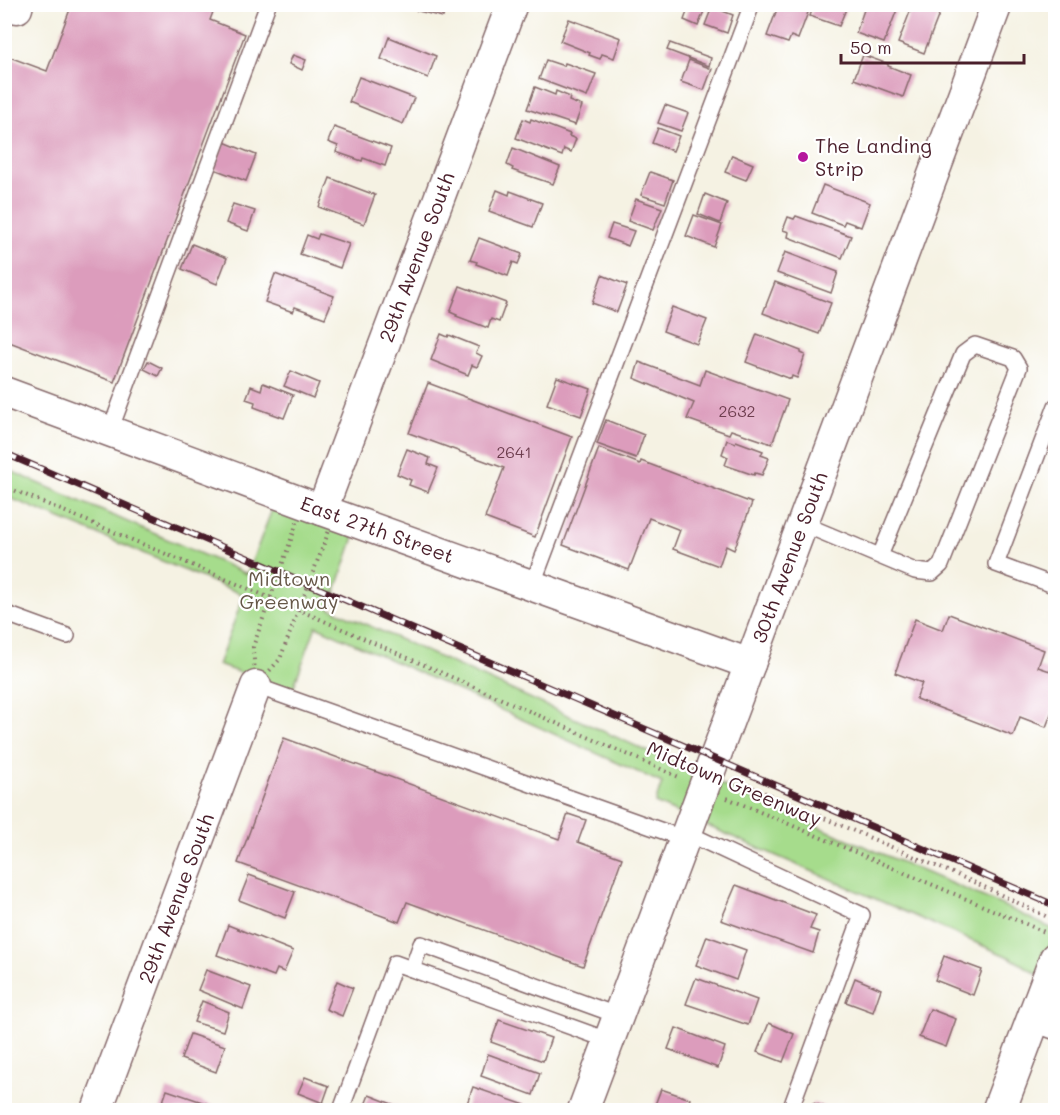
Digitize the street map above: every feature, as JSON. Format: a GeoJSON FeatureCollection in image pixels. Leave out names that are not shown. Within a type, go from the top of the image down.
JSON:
{"type":"FeatureCollection","features":[{"type":"Feature","properties":{"kind":"street","name":"29th Avenue South"},"geometry":{"type":"LineString","coordinates":[[322,510],[512,4]]}},
{"type":"Feature","properties":{"kind":"street","name":"30th Avenue South"},"geometry":{"type":"LineString","coordinates":[[584,1110],[997,4]]}},
{"type":"Feature","properties":{"kind":"street","name":"East 27th Street"},"geometry":{"type":"LineString","coordinates":[[4,392],[322,510],[750,664]]}},
{"type":"Feature","properties":{"kind":"street","name":"29th Avenue South"},"geometry":{"type":"LineString","coordinates":[[97,1110],[256,686]]}},
{"type":"Feature","properties":{"kind":"street"},"geometry":{"type":"LineString","coordinates":[[999,1110],[1043,1027],[1056,959]]}},
{"type":"Feature","properties":{"kind":"lane"},"geometry":{"type":"LineString","coordinates":[[110,431],[268,4]]}},
{"type":"Feature","properties":{"kind":"lane"},"geometry":{"type":"LineString","coordinates":[[532,586],[752,4]]}},
{"type":"Feature","properties":{"kind":"lane"},"geometry":{"type":"LineString","coordinates":[[803,524],[915,571],[932,573],[941,565],[1019,368],[1013,358],[975,345],[963,354],[880,556]]}},
{"type":"Feature","properties":{"kind":"lane"},"geometry":{"type":"LineString","coordinates":[[1056,406],[996,564],[1056,586]]}},
{"type":"Feature","properties":{"kind":"lane"},"geometry":{"type":"LineString","coordinates":[[4,613],[67,636]]}},
{"type":"Feature","properties":{"kind":"lane"},"geometry":{"type":"LineString","coordinates":[[256,686],[686,836],[862,915],[790,1110]]}},
{"type":"Feature","properties":{"kind":"lane"},"geometry":{"type":"LineString","coordinates":[[412,969],[421,944],[614,1028]]}},
{"type":"Feature","properties":{"kind":"lane"},"geometry":{"type":"LineString","coordinates":[[341,1110],[395,963],[614,1028]]}},
{"type":"Feature","properties":{"kind":"path","name":"Midtown Greenway"},"geometry":{"type":"LineString","coordinates":[[4,486],[299,610],[703,788],[1056,937]]}},
{"type":"Feature","properties":{"kind":"path"},"geometry":{"type":"LineString","coordinates":[[322,510],[330,528],[280,659],[256,686],[253,647],[300,517],[322,510]]}},
{"type":"Feature","properties":{"kind":"path"},"geometry":{"type":"LineString","coordinates":[[742,783],[978,884],[1056,921]]}},
{"type":"Feature","properties":{"kind":"green space","name":"Midtown Greenway"},"geometry":{"type":"Polygon","coordinates":[[[4,468],[247,574],[273,507],[354,537],[330,608],[751,798],[1055,930],[1055,985],[1011,958],[655,803],[662,783],[316,626],[292,691],[218,665],[244,595],[5,496],[4,468]]]}},
{"type":"Feature","properties":{"kind":"building"},"geometry":{"type":"Polygon","coordinates":[[[72,4],[216,4],[210,20],[245,34],[114,382],[4,340],[4,55],[47,71],[72,4]]]}},
{"type":"Feature","properties":{"kind":"building"},"geometry":{"type":"Polygon","coordinates":[[[410,4],[447,4],[443,17],[414,10],[415,7],[410,4]]]}},
{"type":"Feature","properties":{"kind":"building"},"geometry":{"type":"Polygon","coordinates":[[[690,4],[706,6],[698,26],[684,20],[690,4]]]}},
{"type":"Feature","properties":{"kind":"building"},"geometry":{"type":"Polygon","coordinates":[[[779,4],[806,4],[810,7],[798,39],[791,36],[788,43],[767,36],[779,4]]]}},
{"type":"Feature","properties":{"kind":"building"},"geometry":{"type":"Polygon","coordinates":[[[814,4],[848,4],[839,26],[810,16],[814,4]]]}},
{"type":"Feature","properties":{"kind":"building"},"geometry":{"type":"Polygon","coordinates":[[[866,4],[892,4],[898,7],[884,43],[856,33],[866,4]]]}},
{"type":"Feature","properties":{"kind":"building"},"geometry":{"type":"Polygon","coordinates":[[[913,4],[943,4],[924,53],[898,43],[913,4]]]}},
{"type":"Feature","properties":{"kind":"building"},"geometry":{"type":"Polygon","coordinates":[[[712,7],[733,15],[727,33],[705,25],[712,7]]]}},
{"type":"Feature","properties":{"kind":"building"},"geometry":{"type":"Polygon","coordinates":[[[569,19],[621,38],[614,58],[602,54],[600,59],[560,41],[569,19]]]}},
{"type":"Feature","properties":{"kind":"building"},"geometry":{"type":"Polygon","coordinates":[[[389,37],[436,56],[428,78],[381,59],[389,37]]]}},
{"type":"Feature","properties":{"kind":"building"},"geometry":{"type":"Polygon","coordinates":[[[670,43],[711,58],[709,66],[667,50],[670,43]]]}},
{"type":"Feature","properties":{"kind":"building"},"geometry":{"type":"Polygon","coordinates":[[[293,55],[306,60],[302,70],[289,64],[293,55]]]}},
{"type":"Feature","properties":{"kind":"building"},"geometry":{"type":"Polygon","coordinates":[[[863,55],[911,75],[903,97],[854,79],[863,55]]]}},
{"type":"Feature","properties":{"kind":"building"},"geometry":{"type":"Polygon","coordinates":[[[546,60],[564,66],[565,63],[596,74],[587,97],[539,79],[546,60]]]}},
{"type":"Feature","properties":{"kind":"building"},"geometry":{"type":"Polygon","coordinates":[[[689,60],[712,69],[704,90],[681,82],[689,60]]]}},
{"type":"Feature","properties":{"kind":"building"},"geometry":{"type":"Polygon","coordinates":[[[359,77],[414,98],[403,124],[349,102],[359,77]]]}},
{"type":"Feature","properties":{"kind":"building"},"geometry":{"type":"Polygon","coordinates":[[[535,87],[555,95],[556,91],[570,97],[569,101],[582,106],[575,125],[527,109],[535,87]]]}},
{"type":"Feature","properties":{"kind":"building"},"geometry":{"type":"Polygon","coordinates":[[[665,105],[688,113],[681,131],[658,123],[665,105]]]}},
{"type":"Feature","properties":{"kind":"building"},"geometry":{"type":"Polygon","coordinates":[[[523,119],[530,122],[531,119],[570,134],[569,136],[576,139],[571,152],[564,149],[562,156],[516,138],[523,119]]]}},
{"type":"Feature","properties":{"kind":"building"},"geometry":{"type":"Polygon","coordinates":[[[334,127],[391,148],[385,166],[336,152],[338,146],[328,142],[334,127]]]}},
{"type":"Feature","properties":{"kind":"building"},"geometry":{"type":"Polygon","coordinates":[[[658,128],[679,136],[673,151],[652,143],[658,128]]]}},
{"type":"Feature","properties":{"kind":"building"},"geometry":{"type":"Polygon","coordinates":[[[224,142],[256,155],[246,181],[214,169],[224,142]]]}},
{"type":"Feature","properties":{"kind":"building"},"geometry":{"type":"Polygon","coordinates":[[[513,148],[560,167],[553,184],[512,170],[513,168],[507,165],[513,148]]]}},
{"type":"Feature","properties":{"kind":"building"},"geometry":{"type":"Polygon","coordinates":[[[732,155],[753,164],[746,180],[725,172],[732,155]]]}},
{"type":"Feature","properties":{"kind":"building"},"geometry":{"type":"Polygon","coordinates":[[[650,172],[673,180],[665,203],[641,195],[650,172]]]}},
{"type":"Feature","properties":{"kind":"building"},"geometry":{"type":"Polygon","coordinates":[[[330,178],[375,195],[364,224],[319,207],[330,178]]]}},
{"type":"Feature","properties":{"kind":"building"},"geometry":{"type":"Polygon","coordinates":[[[823,185],[870,203],[861,227],[845,221],[843,225],[812,213],[823,185]]]}},
{"type":"Feature","properties":{"kind":"building"},"geometry":{"type":"Polygon","coordinates":[[[497,190],[509,195],[510,191],[542,203],[533,227],[489,211],[497,190]]]}},
{"type":"Feature","properties":{"kind":"building"},"geometry":{"type":"Polygon","coordinates":[[[705,194],[727,203],[720,223],[698,214],[705,194]]]}},
{"type":"Feature","properties":{"kind":"building"},"geometry":{"type":"Polygon","coordinates":[[[636,199],[662,208],[653,230],[628,221],[636,199]]]}},
{"type":"Feature","properties":{"kind":"building"},"geometry":{"type":"Polygon","coordinates":[[[233,204],[255,211],[248,231],[226,223],[233,204]]]}},
{"type":"Feature","properties":{"kind":"building"},"geometry":{"type":"Polygon","coordinates":[[[694,215],[722,225],[714,247],[686,236],[694,215]]]}},
{"type":"Feature","properties":{"kind":"building"},"geometry":{"type":"Polygon","coordinates":[[[796,216],[851,236],[842,258],[788,237],[789,232],[783,230],[788,217],[794,219],[796,216]]]}},
{"type":"Feature","properties":{"kind":"building"},"geometry":{"type":"Polygon","coordinates":[[[612,224],[634,231],[628,246],[607,238],[612,224]]]}},
{"type":"Feature","properties":{"kind":"building"},"geometry":{"type":"Polygon","coordinates":[[[319,234],[349,244],[340,268],[300,254],[307,235],[317,239],[319,234]]]}},
{"type":"Feature","properties":{"kind":"building"},"geometry":{"type":"Polygon","coordinates":[[[479,238],[522,254],[518,264],[513,262],[508,276],[470,260],[479,238]]]}},
{"type":"Feature","properties":{"kind":"building"},"geometry":{"type":"Polygon","coordinates":[[[192,244],[227,258],[217,284],[182,269],[192,244]]]}},
{"type":"Feature","properties":{"kind":"building"},"geometry":{"type":"Polygon","coordinates":[[[785,252],[838,272],[831,293],[777,273],[785,252]]]}},
{"type":"Feature","properties":{"kind":"building"},"geometry":{"type":"Polygon","coordinates":[[[275,274],[334,296],[325,318],[295,307],[293,312],[265,302],[275,274]]]}},
{"type":"Feature","properties":{"kind":"building"},"geometry":{"type":"Polygon","coordinates":[[[602,275],[627,285],[617,312],[592,303],[602,275]]]}},
{"type":"Feature","properties":{"kind":"building"},"geometry":{"type":"Polygon","coordinates":[[[775,282],[831,303],[819,334],[763,313],[775,282]]]}},
{"type":"Feature","properties":{"kind":"building"},"geometry":{"type":"Polygon","coordinates":[[[460,286],[506,303],[499,322],[491,319],[488,328],[450,312],[460,286]]]}},
{"type":"Feature","properties":{"kind":"building"},"geometry":{"type":"Polygon","coordinates":[[[672,307],[707,320],[697,344],[663,331],[672,307]]]}},
{"type":"Feature","properties":{"kind":"building"},"geometry":{"type":"Polygon","coordinates":[[[441,334],[479,347],[476,353],[482,356],[477,367],[472,365],[468,375],[431,360],[441,334]]]}},
{"type":"Feature","properties":{"kind":"building"},"geometry":{"type":"Polygon","coordinates":[[[757,334],[801,351],[805,355],[797,378],[792,376],[791,379],[746,362],[757,334]]]}},
{"type":"Feature","properties":{"kind":"building"},"geometry":{"type":"Polygon","coordinates":[[[148,361],[162,368],[158,376],[144,369],[148,361]]]}},
{"type":"Feature","properties":{"kind":"building"},"geometry":{"type":"Polygon","coordinates":[[[639,362],[700,385],[705,370],[788,400],[772,444],[731,430],[729,434],[687,419],[694,403],[634,378],[639,362]]]}},
{"type":"Feature","properties":{"kind":"building"},"geometry":{"type":"Polygon","coordinates":[[[291,371],[319,383],[313,398],[284,386],[291,371]]]}},
{"type":"Feature","properties":{"kind":"building"},"geometry":{"type":"Polygon","coordinates":[[[557,377],[591,389],[581,416],[547,404],[557,377]]]}},
{"type":"Feature","properties":{"kind":"building"},"geometry":{"type":"Polygon","coordinates":[[[263,383],[293,395],[284,418],[254,407],[255,402],[246,399],[251,386],[261,390],[263,383]]]}},
{"type":"Feature","properties":{"kind":"building"},"geometry":{"type":"Polygon","coordinates":[[[428,383],[572,437],[535,537],[485,518],[504,468],[409,433],[428,383]]]}},
{"type":"Feature","properties":{"kind":"building"},"geometry":{"type":"Polygon","coordinates":[[[606,420],[644,435],[636,458],[597,444],[606,420]]]}},
{"type":"Feature","properties":{"kind":"building"},"geometry":{"type":"Polygon","coordinates":[[[727,440],[763,451],[761,455],[769,458],[762,475],[755,473],[754,475],[725,465],[728,457],[722,454],[727,440]]]}},
{"type":"Feature","properties":{"kind":"building"},"geometry":{"type":"Polygon","coordinates":[[[599,448],[640,464],[641,461],[752,503],[734,550],[726,546],[719,566],[673,549],[680,530],[649,518],[629,570],[563,545],[599,448]]]}},
{"type":"Feature","properties":{"kind":"building"},"geometry":{"type":"Polygon","coordinates":[[[407,449],[430,458],[428,464],[438,468],[428,492],[409,485],[411,480],[397,474],[407,449]]]}},
{"type":"Feature","properties":{"kind":"building"},"geometry":{"type":"Polygon","coordinates":[[[949,614],[1044,650],[1038,667],[1056,673],[1056,701],[1046,727],[1020,717],[1013,736],[916,699],[922,683],[895,673],[915,619],[943,630],[949,614]]]}},
{"type":"Feature","properties":{"kind":"building"},"geometry":{"type":"Polygon","coordinates":[[[284,738],[559,839],[568,814],[586,820],[578,842],[622,858],[583,966],[407,902],[399,922],[238,863],[284,738]]]}},
{"type":"Feature","properties":{"kind":"building"},"geometry":{"type":"Polygon","coordinates":[[[249,875],[295,892],[285,918],[239,900],[249,875]]]}},
{"type":"Feature","properties":{"kind":"building"},"geometry":{"type":"Polygon","coordinates":[[[736,885],[816,915],[810,929],[819,932],[813,953],[721,920],[736,885]]]}},
{"type":"Feature","properties":{"kind":"building"},"geometry":{"type":"Polygon","coordinates":[[[228,925],[293,951],[284,972],[277,969],[274,976],[217,955],[228,925]]]}},
{"type":"Feature","properties":{"kind":"building"},"geometry":{"type":"Polygon","coordinates":[[[707,936],[746,950],[736,980],[696,965],[707,936]]]}},
{"type":"Feature","properties":{"kind":"building"},"geometry":{"type":"Polygon","coordinates":[[[944,956],[982,970],[973,995],[935,980],[944,956]]]}},
{"type":"Feature","properties":{"kind":"building"},"geometry":{"type":"Polygon","coordinates":[[[206,970],[251,987],[243,1009],[198,990],[206,970]]]}},
{"type":"Feature","properties":{"kind":"building"},"geometry":{"type":"Polygon","coordinates":[[[696,978],[757,1000],[748,1025],[686,1004],[696,978]]]}},
{"type":"Feature","properties":{"kind":"building"},"geometry":{"type":"Polygon","coordinates":[[[855,978],[881,989],[873,1012],[846,1002],[855,978]]]}},
{"type":"Feature","properties":{"kind":"building"},"geometry":{"type":"Polygon","coordinates":[[[337,981],[353,988],[342,1016],[326,1009],[337,981]]]}},
{"type":"Feature","properties":{"kind":"building"},"geometry":{"type":"Polygon","coordinates":[[[202,1001],[229,1012],[223,1031],[194,1022],[202,1001]]]}},
{"type":"Feature","properties":{"kind":"building"},"geometry":{"type":"Polygon","coordinates":[[[930,1009],[956,1019],[946,1047],[919,1037],[930,1009]]]}},
{"type":"Feature","properties":{"kind":"building"},"geometry":{"type":"Polygon","coordinates":[[[499,1020],[551,1038],[543,1061],[491,1042],[499,1020]]]}},
{"type":"Feature","properties":{"kind":"building"},"geometry":{"type":"Polygon","coordinates":[[[769,1023],[794,1034],[783,1062],[757,1052],[769,1023]]]}},
{"type":"Feature","properties":{"kind":"building"},"geometry":{"type":"Polygon","coordinates":[[[676,1028],[725,1047],[718,1068],[668,1049],[676,1028]]]}},
{"type":"Feature","properties":{"kind":"building"},"geometry":{"type":"Polygon","coordinates":[[[190,1034],[225,1046],[216,1072],[181,1059],[190,1034]]]}},
{"type":"Feature","properties":{"kind":"building"},"geometry":{"type":"Polygon","coordinates":[[[488,1054],[540,1073],[533,1095],[481,1076],[488,1054]]]}},
{"type":"Feature","properties":{"kind":"building"},"geometry":{"type":"Polygon","coordinates":[[[305,1077],[329,1086],[323,1103],[298,1093],[305,1077]]]}},
{"type":"Feature","properties":{"kind":"building"},"geometry":{"type":"Polygon","coordinates":[[[473,1087],[525,1105],[523,1110],[465,1109],[473,1087]]]}},
{"type":"Feature","properties":{"kind":"building"},"geometry":{"type":"Polygon","coordinates":[[[661,1089],[690,1099],[686,1110],[653,1110],[661,1089]]]}},
{"type":"Feature","properties":{"kind":"building"},"geometry":{"type":"Polygon","coordinates":[[[167,1090],[214,1106],[213,1110],[160,1110],[167,1090]]]}},
{"type":"Feature","properties":{"kind":"building"},"geometry":{"type":"Polygon","coordinates":[[[369,1095],[397,1106],[395,1110],[363,1110],[369,1095]]]}},
{"type":"Feature","properties":{"kind":"building"},"geometry":{"type":"Polygon","coordinates":[[[813,1103],[834,1110],[810,1110],[813,1103]]]}},
{"type":"Feature","properties":{"kind":"railway"},"geometry":{"type":"LineString","coordinates":[[4,453],[1056,906]]}},
{"type":"Feature","properties":{"kind":"place","name":"The Landing Strip"},"geometry":{"type":"Point","coordinates":[803,157]}}]}
